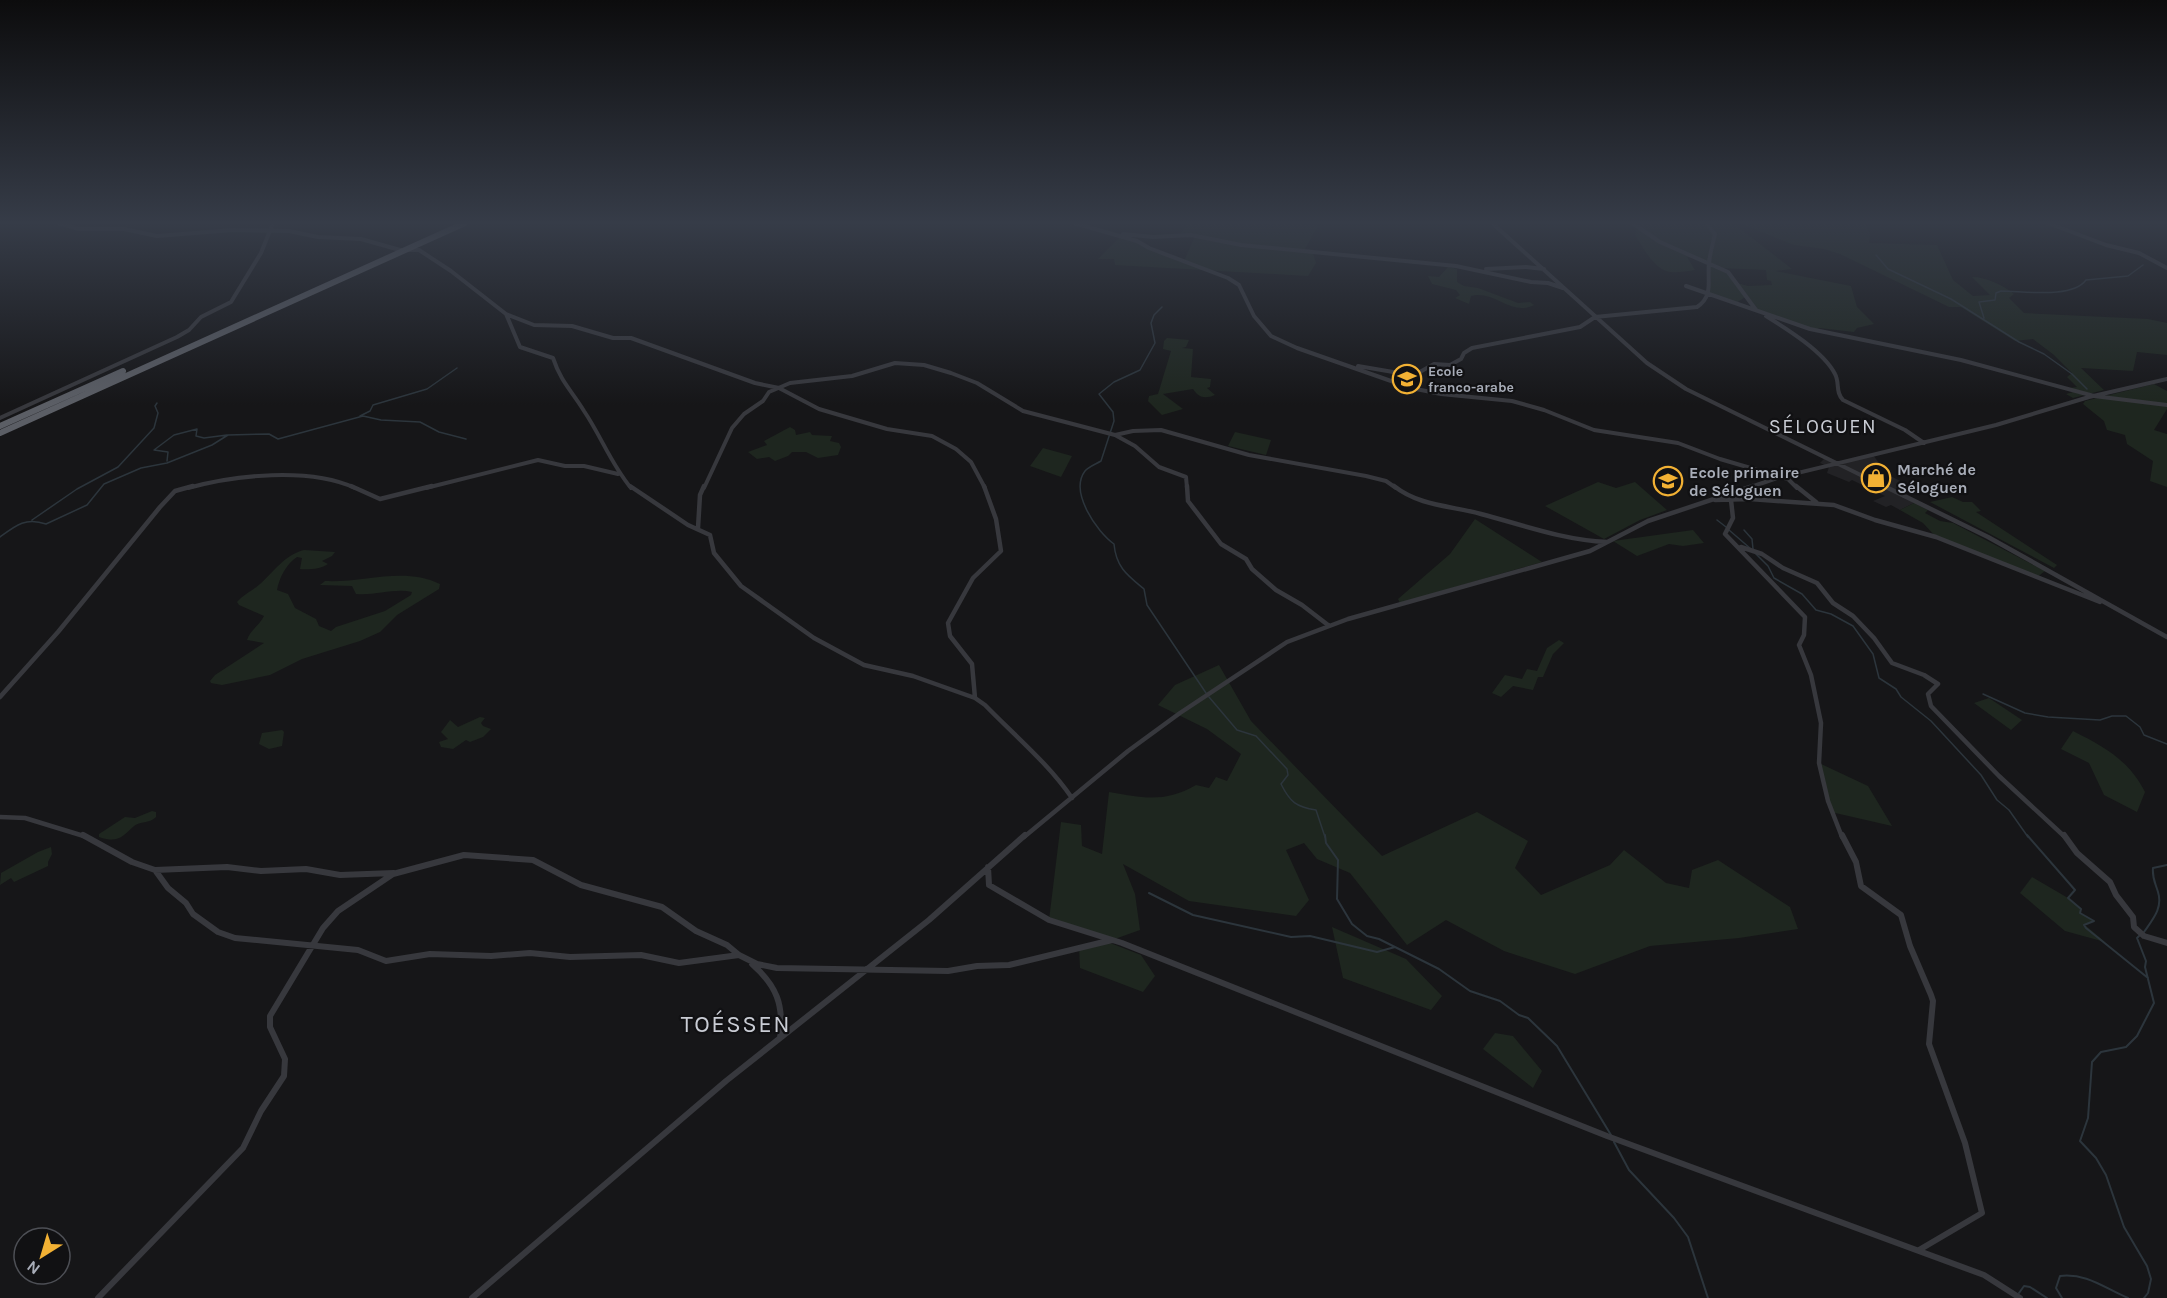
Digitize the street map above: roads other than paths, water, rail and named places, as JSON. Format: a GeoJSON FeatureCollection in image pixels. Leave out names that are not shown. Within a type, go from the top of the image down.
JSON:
{"type":"FeatureCollection","features":[{"type":"Feature","properties":{"kind":"highway"},"geometry":{"type":"LineString","coordinates":[[0,426],[317,284]]}},
{"type":"Feature","properties":{"kind":"highway"},"geometry":{"type":"LineString","coordinates":[[0,433],[331,284]]}},
{"type":"Feature","properties":{"kind":"street"},"geometry":{"type":"LineString","coordinates":[[0,418],[177,337],[189,330],[201,317],[231,302],[242,284]]}},
{"type":"Feature","properties":{"kind":"street"},"geometry":{"type":"LineString","coordinates":[[465,284],[506,314],[534,325],[572,326],[613,338],[631,338],[755,383],[779,388],[819,409],[887,429],[936,438],[956,449],[971,462],[981,478],[996,519],[1001,551],[972,579],[963,594],[959,610],[948,623],[955,646],[971,661],[975,698]]}},
{"type":"Feature","properties":{"kind":"street"},"geometry":{"type":"LineString","coordinates":[[1237,284],[1254,316],[1270,336],[1411,388],[1441,394],[1522,403],[1594,430],[1678,443],[1720,459],[1783,477],[1816,502]]}},
{"type":"Feature","properties":{"kind":"street"},"geometry":{"type":"LineString","coordinates":[[1550,284],[1565,289]]}},
{"type":"Feature","properties":{"kind":"street"},"geometry":{"type":"LineString","coordinates":[[1559,284],[1647,363],[1686,389],[1988,537],[2167,637]]}},
{"type":"Feature","properties":{"kind":"street"},"geometry":{"type":"LineString","coordinates":[[1352,366],[1399,373],[1418,373],[1434,364],[1450,365],[1461,360],[1464,353],[1472,348],[1580,327],[1595,316],[1693,308],[1703,303],[1710,284]]}},
{"type":"Feature","properties":{"kind":"street"},"geometry":{"type":"LineString","coordinates":[[1735,284],[1744,297],[1758,311],[1797,336],[1829,366],[1837,375],[1840,398],[1867,414],[1912,433],[1924,443]]}},
{"type":"Feature","properties":{"kind":"street"},"geometry":{"type":"LineString","coordinates":[[1686,286],[1810,329],[1962,360],[2094,396],[2167,405]]}},
{"type":"Feature","properties":{"kind":"street"},"geometry":{"type":"LineString","coordinates":[[506,314],[520,347],[553,358],[559,377],[584,410],[620,475],[634,491],[710,536],[714,552],[741,586],[814,638],[864,665],[913,676],[975,698],[995,713],[1040,762],[1055,773],[1072,798]]}},
{"type":"Feature","properties":{"kind":"street"},"geometry":{"type":"LineString","coordinates":[[698,528],[700,495],[732,428],[744,414],[763,400],[773,389],[797,382],[852,376],[895,363],[913,364],[967,379],[1010,404],[1038,416],[1116,435],[1135,446],[1159,467],[1186,477],[1188,501],[1221,544],[1246,559],[1252,569],[1276,590],[1302,605],[1328,625]]}},
{"type":"Feature","properties":{"kind":"street"},"geometry":{"type":"LineString","coordinates":[[472,1298],[780,1038],[869,969],[1128,751],[1180,713],[1287,642],[1328,625],[1590,551],[1648,521],[1783,477],[1996,426],[2094,396],[2167,379]]}},
{"type":"Feature","properties":{"kind":"street"},"geometry":{"type":"LineString","coordinates":[[1116,435],[1136,429],[1156,429],[1232,452],[1292,464],[1327,467],[1389,482],[1400,491],[1431,503],[1487,515],[1562,538],[1586,542],[1608,542]]}},
{"type":"Feature","properties":{"kind":"street"},"geometry":{"type":"LineString","coordinates":[[0,697],[58,632],[175,491],[220,479],[283,475],[342,481],[380,499],[538,460],[565,466],[584,465],[620,475]]}},
{"type":"Feature","properties":{"kind":"street"},"geometry":{"type":"LineString","coordinates":[[1709,500],[1816,502],[1834,505],[1875,520],[1936,537],[2072,590],[2124,613]]}},
{"type":"Feature","properties":{"kind":"street"},"geometry":{"type":"LineString","coordinates":[[1731,500],[1733,518],[1725,534],[1805,617],[1804,635],[1799,645],[1811,675],[1821,723],[1819,763],[1835,823],[1856,862],[1861,886],[1901,915],[1933,1001],[1929,1044],[1965,1143],[1982,1213],[1919,1250]]}},
{"type":"Feature","properties":{"kind":"street"},"geometry":{"type":"LineString","coordinates":[[1736,545],[1761,554],[1783,568],[1817,583],[1833,603],[1853,616],[1874,638],[1892,663],[1924,675],[1938,684],[1928,694],[1928,699],[1937,713],[2000,776],[2062,833],[2077,853],[2110,882],[2116,895],[2133,917],[2134,927],[2144,936],[2167,943]]}},
{"type":"Feature","properties":{"kind":"street"},"geometry":{"type":"LineString","coordinates":[[0,817],[25,818],[66,829],[93,839],[132,862],[155,870],[219,867],[261,871],[306,869],[340,875],[397,873]]}},
{"type":"Feature","properties":{"kind":"street"},"geometry":{"type":"LineString","coordinates":[[98,1298],[240,1152],[249,1139],[257,1118],[276,1094],[285,1071],[281,1046],[269,1027],[270,1016],[323,928],[338,911],[380,881],[397,873],[464,855],[533,860],[581,885],[662,907],[696,931],[728,945],[774,984],[783,1012],[780,1038]]}},
{"type":"Feature","properties":{"kind":"street"},"geometry":{"type":"LineString","coordinates":[[988,867],[989,885],[1049,920],[1112,940],[1607,1136],[1984,1275],[2020,1298]]}},
{"type":"Feature","properties":{"kind":"street"},"geometry":{"type":"LineString","coordinates":[[155,870],[168,888],[186,903],[193,914],[218,932],[235,938],[358,950],[386,961],[430,954],[491,956],[530,952],[570,957],[640,955],[679,963],[742,957],[777,968],[948,972],[977,966],[1009,965],[1112,940]]}},
{"type":"Feature","properties":{"kind":"waterway"},"geometry":{"type":"LineString","coordinates":[[1919,284],[1951,299],[2019,342],[2044,354],[2072,374],[2087,389]]}},
{"type":"Feature","properties":{"kind":"waterway"},"geometry":{"type":"LineString","coordinates":[[1984,318],[1979,302],[1995,300],[1996,293],[2001,291],[2059,292],[2070,290],[2082,284]]}},
{"type":"Feature","properties":{"kind":"waterway"},"geometry":{"type":"LineString","coordinates":[[1162,307],[1154,315],[1151,323],[1155,343],[1140,370],[1114,382],[1099,394],[1113,412],[1114,421],[1101,461],[1085,471],[1080,490],[1093,521],[1114,544],[1120,565],[1144,589],[1147,605],[1206,693]]}},
{"type":"Feature","properties":{"kind":"waterway"},"geometry":{"type":"LineString","coordinates":[[360,416],[370,411],[373,405],[427,389],[457,368]]}},
{"type":"Feature","properties":{"kind":"waterway"},"geometry":{"type":"LineString","coordinates":[[32,520],[77,489],[118,467],[154,428],[158,413],[155,406],[157,403]]}},
{"type":"Feature","properties":{"kind":"waterway"},"geometry":{"type":"LineString","coordinates":[[0,537],[22,523],[33,521],[46,524],[87,505],[104,484],[141,468],[167,463],[212,445],[228,435],[269,434],[278,439],[363,416],[381,420],[420,422],[439,432],[466,439]]}},
{"type":"Feature","properties":{"kind":"waterway"},"geometry":{"type":"LineString","coordinates":[[167,461],[168,452],[154,450],[174,435],[197,429],[196,436],[204,438],[227,435]]}},
{"type":"Feature","properties":{"kind":"waterway"},"geometry":{"type":"LineString","coordinates":[[1717,520],[1726,527]]}},
{"type":"Feature","properties":{"kind":"waterway"},"geometry":{"type":"LineString","coordinates":[[1729,530],[1751,549]]}},
{"type":"Feature","properties":{"kind":"waterway"},"geometry":{"type":"LineString","coordinates":[[1744,530],[1752,539],[1753,549]]}},
{"type":"Feature","properties":{"kind":"waterway"},"geometry":{"type":"LineString","coordinates":[[1756,554],[1768,566],[1774,578],[1802,594],[1816,610],[1831,614],[1853,626],[1873,654],[1879,678],[1896,689],[1901,697],[1931,721],[1981,775],[1997,800],[2009,810],[2028,837]]}},
{"type":"Feature","properties":{"kind":"waterway"},"geometry":{"type":"LineString","coordinates":[[1983,694],[2025,713],[2048,717],[2100,720],[2112,716],[2126,716],[2140,727],[2144,735],[2167,744]]}},
{"type":"Feature","properties":{"kind":"waterway"},"geometry":{"type":"LineString","coordinates":[[1209,697],[1237,730],[1256,736],[1287,769],[1288,775],[1281,784],[1284,790],[1294,803],[1316,810],[1325,837]]}},
{"type":"Feature","properties":{"kind":"waterway"},"geometry":{"type":"LineString","coordinates":[[1325,835],[1326,843],[1338,860],[1337,899],[1352,924],[1367,936],[1395,947]]}},
{"type":"Feature","properties":{"kind":"waterway"},"geometry":{"type":"LineString","coordinates":[[2027,835],[2075,890],[2068,898],[2081,909],[2080,913],[2094,921],[2084,925],[2086,928],[2148,978]]}},
{"type":"Feature","properties":{"kind":"waterway"},"geometry":{"type":"LineString","coordinates":[[2144,932],[2156,913],[2159,903],[2153,868],[2167,865]]}},
{"type":"Feature","properties":{"kind":"waterway"},"geometry":{"type":"LineString","coordinates":[[1149,893],[1193,915],[1291,937],[1310,936],[1377,952],[1395,947]]}},
{"type":"Feature","properties":{"kind":"waterway"},"geometry":{"type":"LineString","coordinates":[[2140,935],[2137,938],[2146,961],[2148,978]]}},
{"type":"Feature","properties":{"kind":"waterway"},"geometry":{"type":"LineString","coordinates":[[1395,947],[1439,969],[1470,991],[1500,1001],[1519,1015],[1528,1018],[1557,1046],[1611,1135]]}},
{"type":"Feature","properties":{"kind":"waterway"},"geometry":{"type":"LineString","coordinates":[[2144,1298],[2148,1293],[2151,1279],[2147,1266],[2124,1227],[2106,1175],[2096,1158],[2080,1141],[2088,1118],[2092,1062],[2101,1052],[2126,1047],[2137,1036],[2154,1003],[2148,978]]}},
{"type":"Feature","properties":{"kind":"waterway"},"geometry":{"type":"LineString","coordinates":[[1614,1142],[1629,1170],[1674,1218],[1688,1237],[1708,1298]]}},
{"type":"Feature","properties":{"kind":"waterway"},"geometry":{"type":"LineString","coordinates":[[2062,1298],[2056,1288],[2060,1276],[2087,1279],[2128,1298]]}},
{"type":"Feature","properties":{"kind":"waterway"},"geometry":{"type":"LineString","coordinates":[[2019,1293],[2024,1286],[2030,1287],[2047,1298]]}},
{"type":"Feature","properties":{"kind":"place","name":"Ecole franco-arabe"},"geometry":{"type":"Point","coordinates":[1407,379]}},
{"type":"Feature","properties":{"kind":"place","name":"Marché de Séloguen"},"geometry":{"type":"Point","coordinates":[1876,478]}},
{"type":"Feature","properties":{"kind":"place","name":"Ecole primaire de Séloguen"},"geometry":{"type":"Point","coordinates":[1668,481]}},
{"type":"Feature","properties":{"kind":"district","name":"SÉLOGUEN"},"geometry":{"type":"Point","coordinates":[1823,426]}},
{"type":"Feature","properties":{"kind":"district","name":"TOÉSSEN"},"geometry":{"type":"Point","coordinates":[736,1024]}}]}
